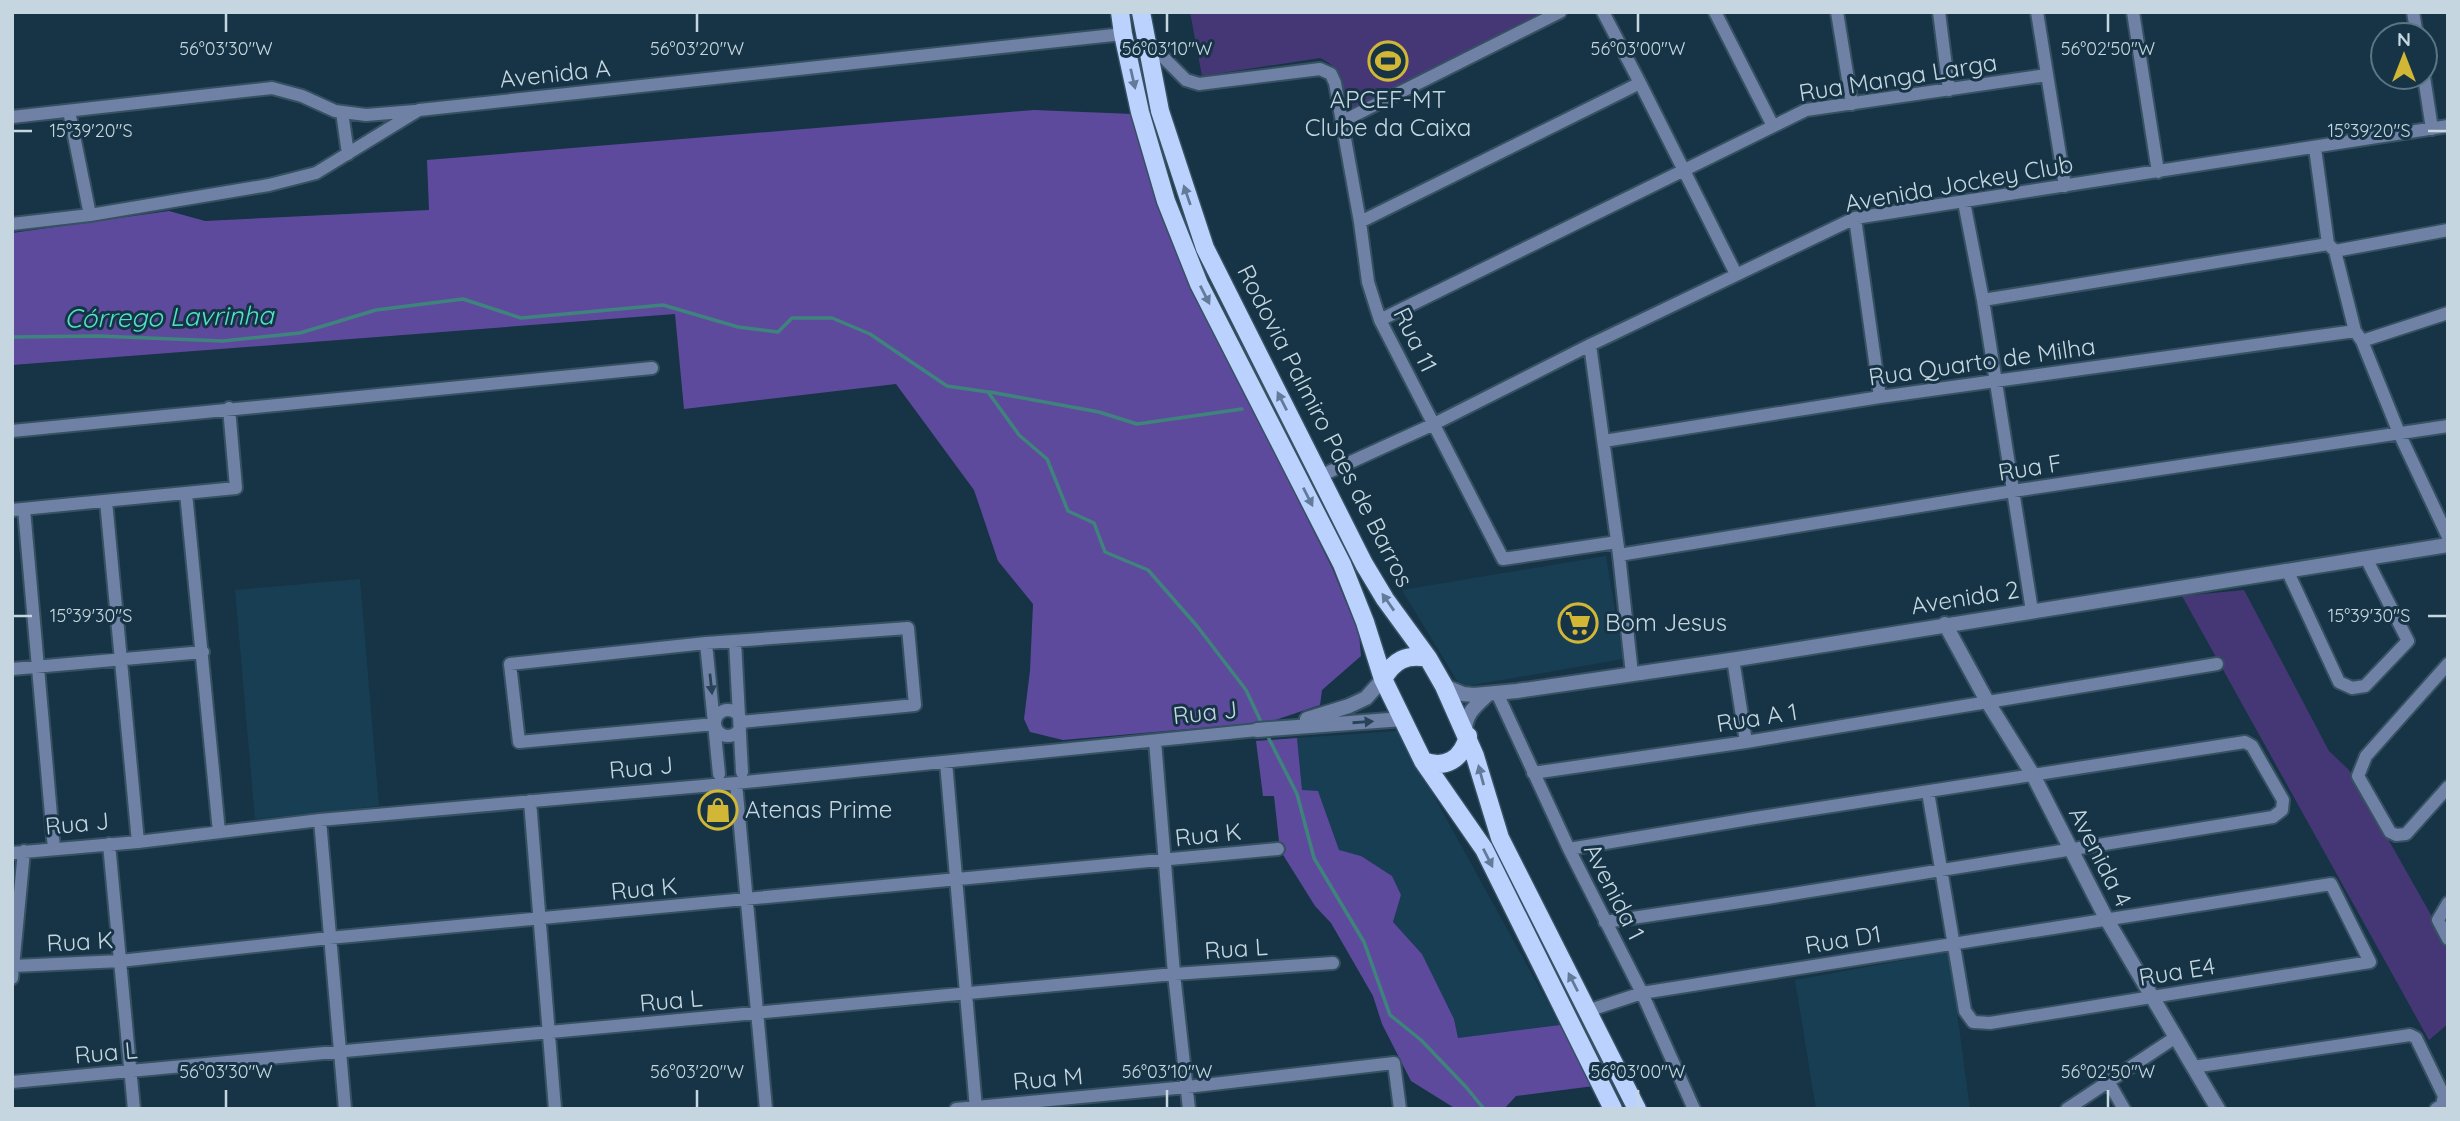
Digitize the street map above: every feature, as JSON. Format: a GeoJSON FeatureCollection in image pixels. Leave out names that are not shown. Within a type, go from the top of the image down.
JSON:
{"type":"FeatureCollection","features":[{"type":"Feature","properties":{"kind":"main road","name":"Rodovia Palmiro Paes de Barros"},"geometry":{"type":"LineString","coordinates":[[1120,12],[1140,113],[1166,201],[1199,284],[1342,564],[1365,622],[1383,679],[1423,761],[1483,849],[1613,1109]]}},
{"type":"Feature","properties":{"kind":"main road","name":"Rodovia Palmiro Paes de Barros"},"geometry":{"type":"LineString","coordinates":[[1142,12],[1160,111],[1205,248],[1364,564],[1444,686],[1466,733],[1500,838],[1637,1109]]}},
{"type":"Feature","properties":{"kind":"main road"},"geometry":{"type":"LineString","coordinates":[[1383,679],[1390,667],[1401,659],[1414,656],[1428,658]]}},
{"type":"Feature","properties":{"kind":"main road"},"geometry":{"type":"LineString","coordinates":[[1423,761],[1432,765],[1452,761],[1466,746],[1466,733]]}},
{"type":"Feature","properties":{"kind":"street"},"geometry":{"type":"LineString","coordinates":[[1341,122],[1560,12]]}},
{"type":"Feature","properties":{"kind":"street"},"geometry":{"type":"LineString","coordinates":[[1602,12],[1736,274]]}},
{"type":"Feature","properties":{"kind":"street"},"geometry":{"type":"LineString","coordinates":[[1715,12],[1773,126]]}},
{"type":"Feature","properties":{"kind":"street"},"geometry":{"type":"LineString","coordinates":[[1837,12],[1852,104]]}},
{"type":"Feature","properties":{"kind":"street"},"geometry":{"type":"LineString","coordinates":[[1939,12],[1949,90]]}},
{"type":"Feature","properties":{"kind":"street"},"geometry":{"type":"LineString","coordinates":[[2037,12],[2065,186]]}},
{"type":"Feature","properties":{"kind":"street"},"geometry":{"type":"LineString","coordinates":[[2133,12],[2158,172]]}},
{"type":"Feature","properties":{"kind":"street","name":"Avenida A"},"geometry":{"type":"LineString","coordinates":[[12,224],[90,215],[269,185],[316,173],[419,110],[1123,34]]}},
{"type":"Feature","properties":{"kind":"street","name":"Rua 11"},"geometry":{"type":"LineString","coordinates":[[1145,40],[1186,80],[1199,84],[1320,69],[1331,74],[1335,83],[1360,222],[1368,282],[1380,320],[1503,559]]}},
{"type":"Feature","properties":{"kind":"street","name":"Rua Manga Larga"},"geometry":{"type":"LineString","coordinates":[[1380,320],[1805,110],[2047,75]]}},
{"type":"Feature","properties":{"kind":"street"},"geometry":{"type":"LineString","coordinates":[[1360,222],[1640,83]]}},
{"type":"Feature","properties":{"kind":"street"},"geometry":{"type":"LineString","coordinates":[[12,117],[272,88],[302,96],[335,111],[366,115],[419,110]]}},
{"type":"Feature","properties":{"kind":"street"},"geometry":{"type":"LineString","coordinates":[[2426,91],[2432,129]]}},
{"type":"Feature","properties":{"kind":"street"},"geometry":{"type":"LineString","coordinates":[[69,111],[90,215]]}},
{"type":"Feature","properties":{"kind":"street"},"geometry":{"type":"LineString","coordinates":[[342,112],[348,154]]}},
{"type":"Feature","properties":{"kind":"street","name":"Avenida Jockey Club"},"geometry":{"type":"LineString","coordinates":[[1434,424],[1590,345],[1855,218],[2448,126]]}},
{"type":"Feature","properties":{"kind":"street"},"geometry":{"type":"LineString","coordinates":[[2315,148],[2332,247],[2358,336],[2399,433],[2448,537]]}},
{"type":"Feature","properties":{"kind":"street"},"geometry":{"type":"LineString","coordinates":[[1964,202],[1983,300],[2032,611]]}},
{"type":"Feature","properties":{"kind":"street"},"geometry":{"type":"LineString","coordinates":[[1855,218],[1880,397]]}},
{"type":"Feature","properties":{"kind":"street"},"geometry":{"type":"LineString","coordinates":[[1983,300],[2448,230]]}},
{"type":"Feature","properties":{"kind":"street","name":"Rua Quarto de Milha"},"geometry":{"type":"LineString","coordinates":[[1604,442],[1880,397],[2358,336],[2448,313]]}},
{"type":"Feature","properties":{"kind":"street"},"geometry":{"type":"LineString","coordinates":[[1590,345],[1632,674]]}},
{"type":"Feature","properties":{"kind":"street"},"geometry":{"type":"LineString","coordinates":[[12,431],[652,368]]}},
{"type":"Feature","properties":{"kind":"street"},"geometry":{"type":"LineString","coordinates":[[54,849],[38,666],[18,509],[236,488],[229,408]]}},
{"type":"Feature","properties":{"kind":"street"},"geometry":{"type":"LineString","coordinates":[[1320,476],[1434,424]]}},
{"type":"Feature","properties":{"kind":"street","name":"Rua F"},"geometry":{"type":"LineString","coordinates":[[1503,559],[1618,549],[2448,426]]}},
{"type":"Feature","properties":{"kind":"street"},"geometry":{"type":"LineString","coordinates":[[186,493],[219,832]]}},
{"type":"Feature","properties":{"kind":"street"},"geometry":{"type":"LineString","coordinates":[[106,501],[138,842]]}},
{"type":"Feature","properties":{"kind":"street","name":"Avenida 2"},"geometry":{"type":"LineString","coordinates":[[1444,686],[1463,694],[1493,694],[1732,659],[2448,545]]}},
{"type":"Feature","properties":{"kind":"street"},"geometry":{"type":"LineString","coordinates":[[2287,570],[2339,682],[2352,688],[2365,686],[2409,641],[2367,558]]}},
{"type":"Feature","properties":{"kind":"street","name":"Avenida 4"},"geometry":{"type":"LineString","coordinates":[[1945,624],[1987,701],[2033,775],[2107,920],[2218,1109]]}},
{"type":"Feature","properties":{"kind":"street"},"geometry":{"type":"LineString","coordinates":[[715,724],[519,742],[510,664],[706,643],[908,628],[915,705],[741,722]]}},
{"type":"Feature","properties":{"kind":"street"},"geometry":{"type":"LineString","coordinates":[[735,641],[741,722],[739,778],[747,900],[766,1109]]}},
{"type":"Feature","properties":{"kind":"street"},"geometry":{"type":"LineString","coordinates":[[706,643],[719,775]]}},
{"type":"Feature","properties":{"kind":"street"},"geometry":{"type":"LineString","coordinates":[[12,669],[202,652]]}},
{"type":"Feature","properties":{"kind":"street"},"geometry":{"type":"LineString","coordinates":[[1732,659],[1746,742]]}},
{"type":"Feature","properties":{"kind":"street","name":"Rua A 1"},"geometry":{"type":"LineString","coordinates":[[1533,773],[1746,742],[2217,664]]}},
{"type":"Feature","properties":{"kind":"street"},"geometry":{"type":"LineString","coordinates":[[2448,664],[2366,757],[2358,776],[2390,832],[2396,835],[2406,834],[2448,787]]}},
{"type":"Feature","properties":{"kind":"street","name":"Rua J"},"geometry":{"type":"LineString","coordinates":[[1275,728],[1349,706],[1366,698],[1383,679]]}},
{"type":"Feature","properties":{"kind":"street"},"geometry":{"type":"LineString","coordinates":[[1466,733],[1466,719],[1472,709],[1493,694]]}},
{"type":"Feature","properties":{"kind":"street","name":"Avenida 1"},"geometry":{"type":"LineString","coordinates":[[1493,694],[1642,993],[1694,1109]]}},
{"type":"Feature","properties":{"kind":"street"},"geometry":{"type":"LineString","coordinates":[[729,710],[737,714],[741,722],[739,730],[729,736],[721,735],[715,724],[717,716],[729,710]]}},
{"type":"Feature","properties":{"kind":"street","name":"Rua J"},"geometry":{"type":"LineString","coordinates":[[18,852],[138,842],[320,820],[739,778],[946,762],[1275,728],[1403,719]]}},
{"type":"Feature","properties":{"kind":"street"},"geometry":{"type":"LineString","coordinates":[[1155,741],[1174,974],[1189,1109]]}},
{"type":"Feature","properties":{"kind":"street"},"geometry":{"type":"LineString","coordinates":[[1569,849],[2245,742],[2252,746],[2283,800],[2282,810],[2273,817],[1605,922]]}},
{"type":"Feature","properties":{"kind":"street"},"geometry":{"type":"LineString","coordinates":[[946,762],[976,1108]]}},
{"type":"Feature","properties":{"kind":"street"},"geometry":{"type":"LineString","coordinates":[[1928,792],[1955,944]]}},
{"type":"Feature","properties":{"kind":"street"},"geometry":{"type":"LineString","coordinates":[[530,801],[555,1109]]}},
{"type":"Feature","properties":{"kind":"street"},"geometry":{"type":"LineString","coordinates":[[320,820],[345,1109]]}},
{"type":"Feature","properties":{"kind":"street"},"geometry":{"type":"LineString","coordinates":[[109,844],[134,1109]]}},
{"type":"Feature","properties":{"kind":"street","name":"Rua K"},"geometry":{"type":"LineString","coordinates":[[13,972],[329,938],[1278,849]]}},
{"type":"Feature","properties":{"kind":"street"},"geometry":{"type":"LineString","coordinates":[[13,972],[18,852]]}},
{"type":"Feature","properties":{"kind":"street","name":"Rua D1"},"geometry":{"type":"LineString","coordinates":[[1587,1011],[1642,993],[2331,884],[2370,961]]}},
{"type":"Feature","properties":{"kind":"street"},"geometry":{"type":"LineString","coordinates":[[2448,903],[2438,920],[2448,939]]}},
{"type":"Feature","properties":{"kind":"street","name":"Rua E4"},"geometry":{"type":"LineString","coordinates":[[1955,944],[1965,1011],[1973,1022],[1990,1023],[2370,961]]}},
{"type":"Feature","properties":{"kind":"street","name":"Rua L"},"geometry":{"type":"LineString","coordinates":[[12,1082],[1174,974],[1333,962]]}},
{"type":"Feature","properties":{"kind":"street"},"geometry":{"type":"LineString","coordinates":[[2193,1067],[2402,1035],[2416,1038],[2444,1096],[2442,1105],[2436,1109]]}},
{"type":"Feature","properties":{"kind":"street"},"geometry":{"type":"LineString","coordinates":[[2067,1109],[2176,1037]]}},
{"type":"Feature","properties":{"kind":"street","name":"Rua M"},"geometry":{"type":"LineString","coordinates":[[956,1109],[1187,1087],[1394,1063],[1400,1109]]}},
{"type":"Feature","properties":{"kind":"street"},"geometry":{"type":"LineString","coordinates":[[2108,1082],[2124,1109]]}},
{"type":"Feature","properties":{"kind":"shaded area","name":"APCEF-MT Clube da Caixa"},"geometry":{"type":"Polygon","coordinates":[[[1190,12],[1551,12],[1346,111],[1341,80],[1334,68],[1320,58],[1202,76],[1190,12]]]}},
{"type":"Feature","properties":{"kind":"shaded area"},"geometry":{"type":"Polygon","coordinates":[[[1034,110],[1133,114],[1187,277],[1332,568],[1359,634],[1361,656],[1322,690],[1320,705],[1269,722],[1063,740],[1030,732],[1024,719],[1030,671],[1033,604],[998,561],[974,490],[896,384],[684,409],[675,314],[12,365],[12,233],[169,211],[205,221],[429,210],[427,160],[1034,110]]]}},
{"type":"Feature","properties":{"kind":"shaded area"},"geometry":{"type":"Polygon","coordinates":[[[1606,556],[1623,659],[1467,686],[1459,684],[1402,590],[1606,556]]]}},
{"type":"Feature","properties":{"kind":"shaded area"},"geometry":{"type":"Polygon","coordinates":[[[360,579],[379,806],[255,819],[235,590],[360,579]]]}},
{"type":"Feature","properties":{"kind":"shaded area"},"geometry":{"type":"Polygon","coordinates":[[[2244,590],[2329,751],[2349,770],[2448,945],[2448,1024],[2429,1040],[2182,596],[2244,590]]]}},
{"type":"Feature","properties":{"kind":"shaded area"},"geometry":{"type":"Polygon","coordinates":[[[1398,731],[1560,1025],[1458,1038],[1454,1019],[1422,954],[1393,922],[1401,895],[1361,856],[1339,851],[1318,791],[1302,791],[1297,738],[1398,731]]]}},
{"type":"Feature","properties":{"kind":"shaded area"},"geometry":{"type":"Polygon","coordinates":[[[1297,738],[1302,790],[1318,791],[1339,850],[1361,856],[1392,876],[1401,895],[1393,922],[1422,954],[1454,1019],[1458,1038],[1560,1025],[1594,1086],[1516,1096],[1504,1109],[1456,1109],[1411,1081],[1382,1024],[1373,996],[1331,923],[1315,906],[1280,850],[1274,796],[1263,796],[1256,741],[1297,738]]]}},
{"type":"Feature","properties":{"kind":"shaded area"},"geometry":{"type":"Polygon","coordinates":[[[1949,952],[1970,1109],[1816,1109],[1795,980],[1949,952]]]}},
{"type":"Feature","properties":{"kind":"waterway","name":"Córrego Lavrinha"},"geometry":{"type":"LineString","coordinates":[[12,337],[98,336],[223,341],[300,333],[376,310],[463,299],[521,318],[663,305],[738,327],[778,332],[792,318],[832,318],[870,334],[947,386],[988,392],[1019,435],[1047,459],[1068,511],[1094,523],[1105,552],[1148,570],[1197,626],[1246,690],[1263,726]]}},
{"type":"Feature","properties":{"kind":"waterway"},"geometry":{"type":"LineString","coordinates":[[990,392],[1099,412],[1137,424],[1242,409]]}},
{"type":"Feature","properties":{"kind":"waterway","name":"Córrego Lavrinha"},"geometry":{"type":"LineString","coordinates":[[1266,733],[1297,794],[1314,858],[1364,942],[1390,1015],[1421,1040],[1484,1109]]}},
{"type":"Feature","properties":{"kind":"place","name":"APCEF-MT Clube da Caixa"},"geometry":{"type":"Point","coordinates":[1388,61]}},
{"type":"Feature","properties":{"kind":"place","name":"Bom Jesus"},"geometry":{"type":"Point","coordinates":[1578,623]}},
{"type":"Feature","properties":{"kind":"place","name":"Atenas Prime"},"geometry":{"type":"Point","coordinates":[718,810]}}]}
